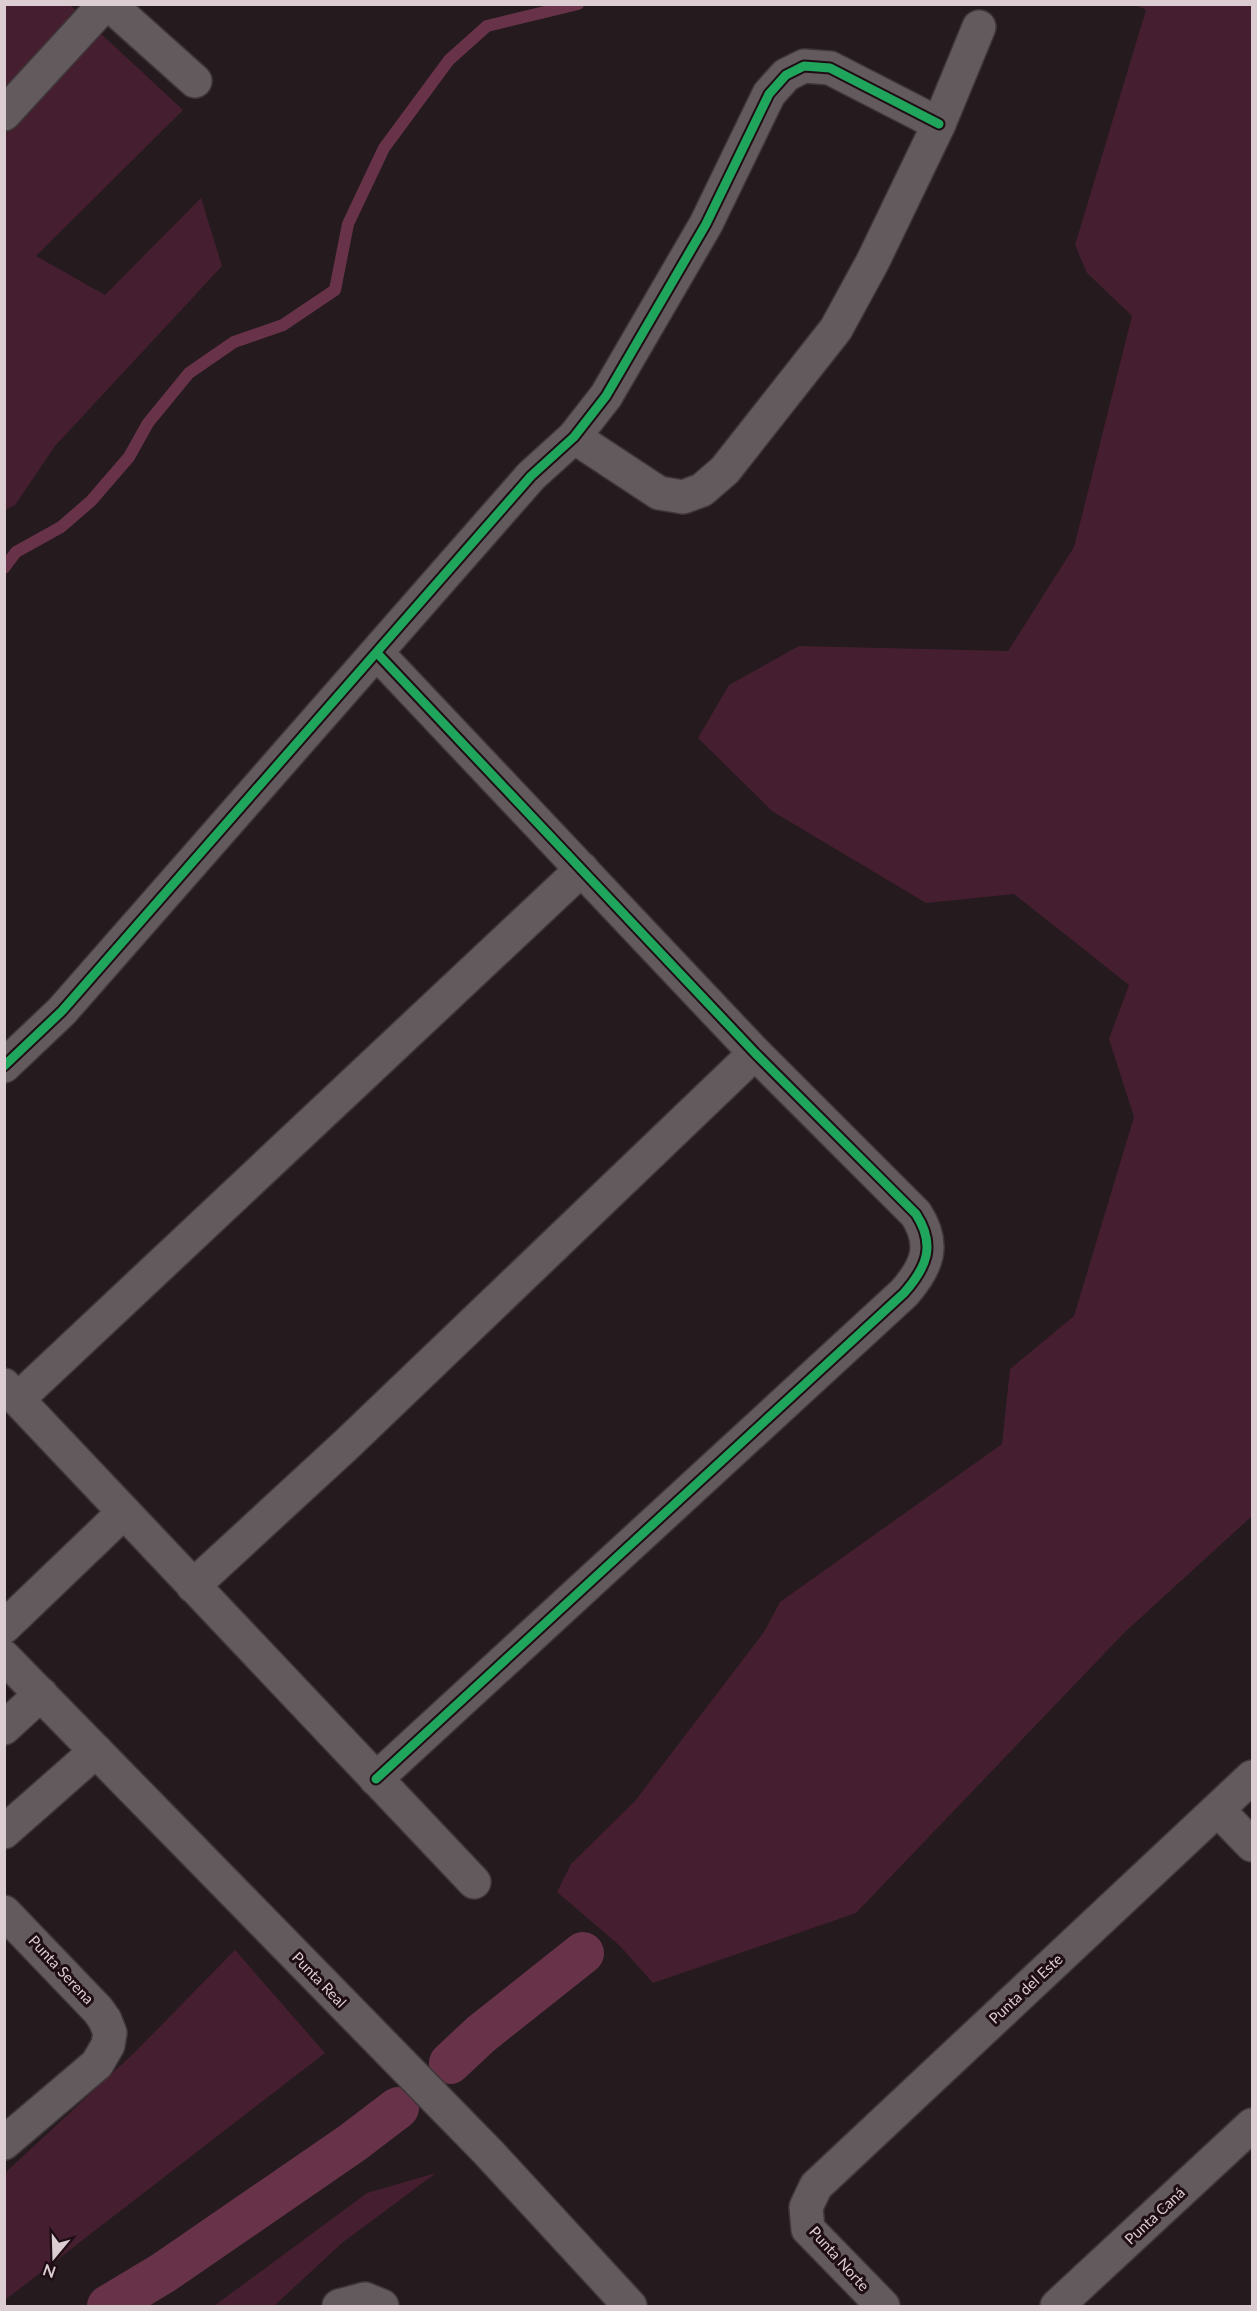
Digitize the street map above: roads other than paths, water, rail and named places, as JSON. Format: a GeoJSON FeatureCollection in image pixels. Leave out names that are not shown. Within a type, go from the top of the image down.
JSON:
{"type":"FeatureCollection","features":[{"type":"Feature","properties":{"kind":"street"},"geometry":{"type":"LineString","coordinates":[[4,114],[105,4]]}},
{"type":"Feature","properties":{"kind":"street"},"geometry":{"type":"LineString","coordinates":[[109,4],[195,81]]}},
{"type":"Feature","properties":{"kind":"street"},"geometry":{"type":"LineString","coordinates":[[574,436],[659,493],[683,497],[702,490],[725,470],[836,329],[873,261],[939,124],[979,27]]}},
{"type":"Feature","properties":{"kind":"street"},"geometry":{"type":"LineString","coordinates":[[4,1066],[62,1011],[531,476],[574,436],[606,396],[706,224],[769,94],[786,75],[804,66],[830,68],[939,124]]}},
{"type":"Feature","properties":{"kind":"street"},"geometry":{"type":"LineString","coordinates":[[376,1779],[904,1293],[923,1266],[928,1241],[925,1228],[916,1214],[755,1053],[377,653]]}},
{"type":"Feature","properties":{"kind":"street"},"geometry":{"type":"LineString","coordinates":[[474,1882],[11,1392],[582,869]]}},
{"type":"Feature","properties":{"kind":"street"},"geometry":{"type":"LineString","coordinates":[[193,1586],[355,1437],[755,1053]]}},
{"type":"Feature","properties":{"kind":"street"},"geometry":{"type":"LineString","coordinates":[[4,1627],[124,1512]]}},
{"type":"Feature","properties":{"kind":"street","name":"Punta Real"},"geometry":{"type":"LineString","coordinates":[[4,1657],[488,2152],[630,2307]]}},
{"type":"Feature","properties":{"kind":"street"},"geometry":{"type":"LineString","coordinates":[[4,1728],[41,1694]]}},
{"type":"Feature","properties":{"kind":"street"},"geometry":{"type":"LineString","coordinates":[[4,1832],[96,1751]]}},
{"type":"Feature","properties":{"kind":"street","name":"Punta del Este"},"geometry":{"type":"LineString","coordinates":[[806,2207],[816,2186],[831,2170],[1252,1777]]}},
{"type":"Feature","properties":{"kind":"street"},"geometry":{"type":"LineString","coordinates":[[1218,1810],[1252,1845]]}},
{"type":"Feature","properties":{"kind":"street","name":"Punta Serena"},"geometry":{"type":"LineString","coordinates":[[4,1912],[98,2010],[110,2033],[108,2045],[97,2064],[4,2143]]}},
{"type":"Feature","properties":{"kind":"street","name":"Punta Caná"},"geometry":{"type":"LineString","coordinates":[[1057,2307],[1252,2125]]}},
{"type":"Feature","properties":{"kind":"street","name":"Punta Norte"},"geometry":{"type":"LineString","coordinates":[[806,2207],[808,2229],[883,2307]]}},
{"type":"Feature","properties":{"kind":"waterway"},"geometry":{"type":"LineString","coordinates":[[4,568],[16,552],[61,527],[91,501],[129,457],[148,423],[189,373],[234,342],[283,325],[335,290],[348,224],[384,148],[449,60],[487,26],[578,4]]}},
{"type":"Feature","properties":{"kind":"waterway"},"geometry":{"type":"LineString","coordinates":[[450,2063],[481,2034],[583,1953]]}},
{"type":"Feature","properties":{"kind":"waterway"},"geometry":{"type":"LineString","coordinates":[[108,2306],[163,2273],[352,2143],[398,2108]]}}]}
